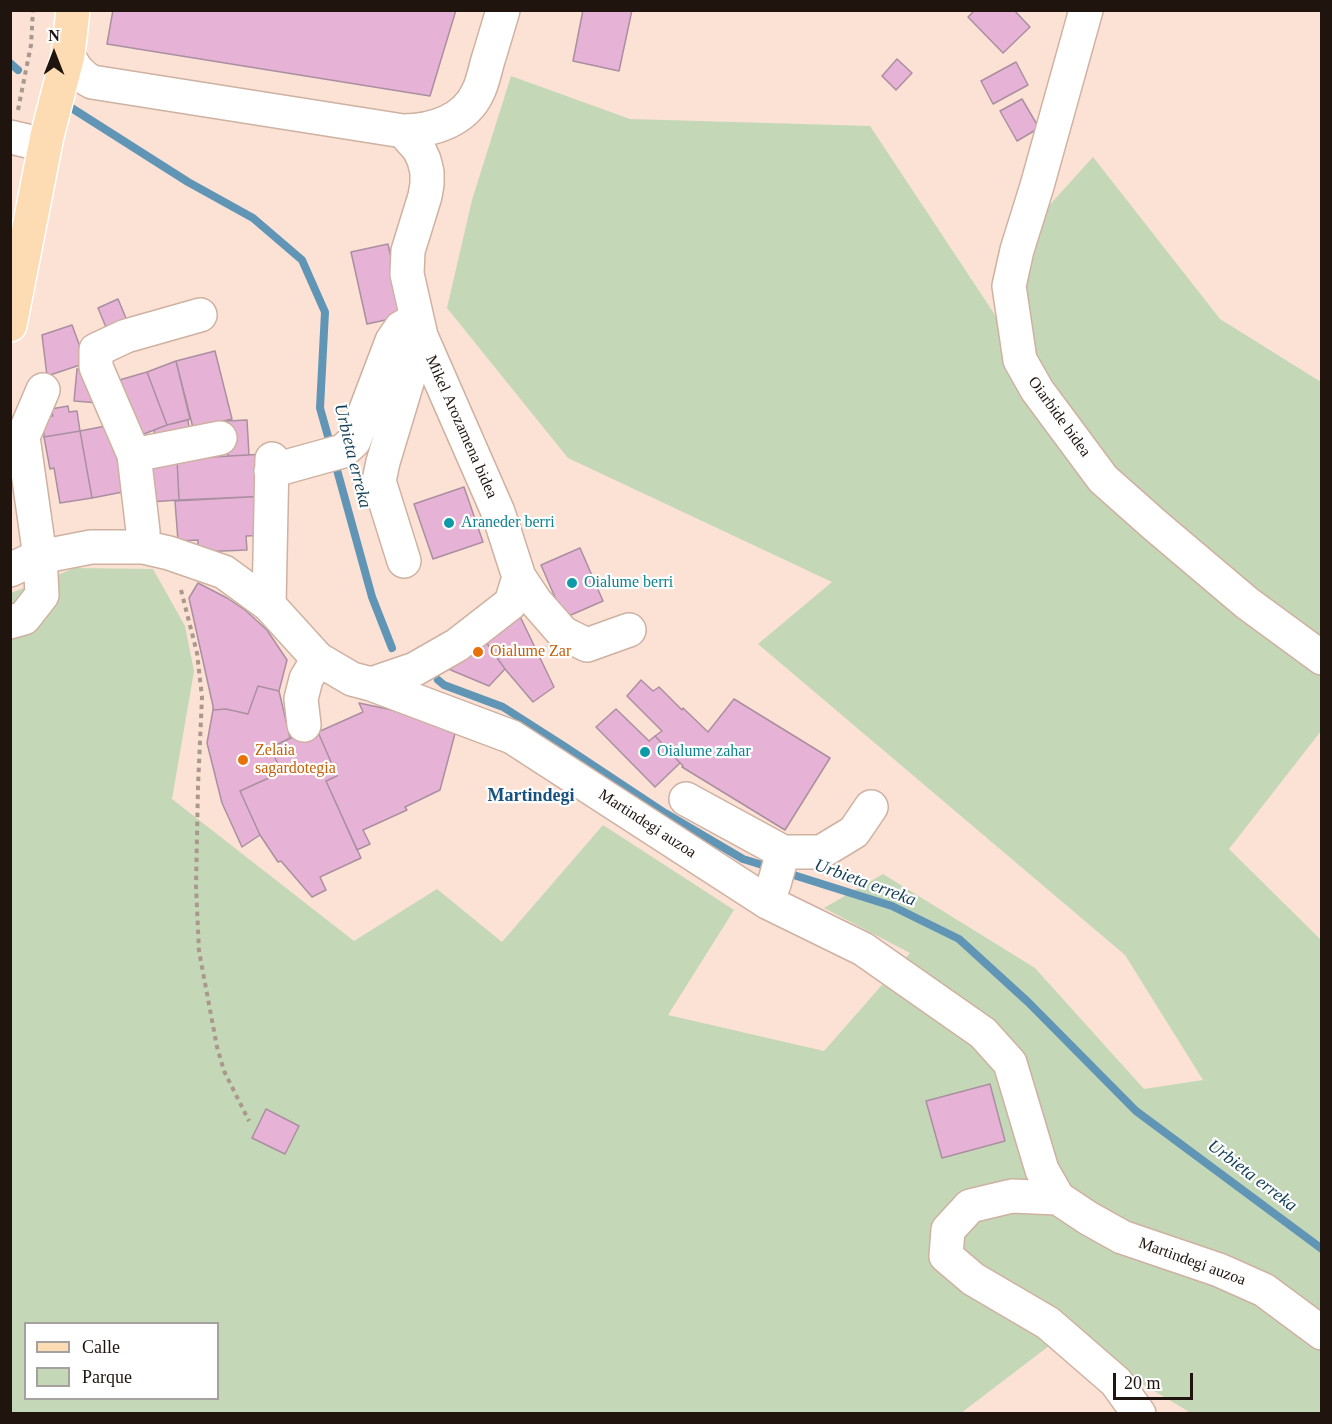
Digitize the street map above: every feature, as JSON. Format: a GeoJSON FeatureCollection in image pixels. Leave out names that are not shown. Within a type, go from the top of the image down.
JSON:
{"type":"FeatureCollection","features":[{"type":"Feature","properties":{"kind":"main road"},"geometry":{"type":"LineString","coordinates":[[10,325],[30,139],[54,10]]}},
{"type":"Feature","properties":{"kind":"main road"},"geometry":{"type":"LineString","coordinates":[[30,139],[68,55],[73,10]]}},
{"type":"Feature","properties":{"kind":"street"},"geometry":{"type":"LineString","coordinates":[[68,55],[77,72],[92,82],[403,131],[418,131],[447,123],[470,104],[478,92],[503,10]]}},
{"type":"Feature","properties":{"kind":"street","name":"Oiarbide bidea"},"geometry":{"type":"LineString","coordinates":[[1086,10],[1017,250],[1009,286],[1020,360],[1037,390],[1103,479],[1248,603],[1322,658]]}},
{"type":"Feature","properties":{"kind":"street","name":"Mikel Arozamena bidea"},"geometry":{"type":"LineString","coordinates":[[403,131],[419,149],[427,172],[425,196],[408,251],[406,274],[419,328],[498,512],[519,577],[563,633],[588,645],[630,630]]}},
{"type":"Feature","properties":{"kind":"street"},"geometry":{"type":"LineString","coordinates":[[156,550],[143,531],[134,455],[96,367],[96,350],[126,336],[200,315]]}},
{"type":"Feature","properties":{"kind":"street"},"geometry":{"type":"LineString","coordinates":[[269,605],[271,465],[331,454],[354,441],[392,341],[401,328],[419,328]]}},
{"type":"Feature","properties":{"kind":"street","name":"Mikel Arozamena bidea"},"geometry":{"type":"LineString","coordinates":[[404,561],[379,481],[419,328]]}},
{"type":"Feature","properties":{"kind":"street"},"geometry":{"type":"LineString","coordinates":[[10,622],[24,618],[42,595],[23,561],[23,437],[43,390]]}},
{"type":"Feature","properties":{"kind":"street"},"geometry":{"type":"LineString","coordinates":[[134,455],[220,438]]}},
{"type":"Feature","properties":{"kind":"street","name":"Martindegi auzoa"},"geometry":{"type":"LineString","coordinates":[[23,561],[91,547],[156,550],[224,572],[269,605],[318,659],[352,679],[512,736],[776,874],[863,949],[983,1033],[1010,1063],[1042,1170],[1058,1198],[1122,1238],[1219,1270],[1264,1290],[1322,1333]]}},
{"type":"Feature","properties":{"kind":"street"},"geometry":{"type":"LineString","coordinates":[[371,684],[415,669],[457,645],[511,603],[519,577]]}},
{"type":"Feature","properties":{"kind":"street"},"geometry":{"type":"LineString","coordinates":[[304,726],[301,699],[306,679],[318,659]]}},
{"type":"Feature","properties":{"kind":"street"},"geometry":{"type":"LineString","coordinates":[[686,799],[776,874],[821,852],[854,832],[871,807]]}},
{"type":"Feature","properties":{"kind":"street"},"geometry":{"type":"LineString","coordinates":[[1058,1198],[1012,1196],[970,1206],[948,1230],[946,1256],[973,1280],[1047,1323],[1116,1382],[1139,1413]]}},
{"type":"Feature","properties":{"kind":"path"},"geometry":{"type":"LineString","coordinates":[[30,139],[17,114],[31,45],[33,10]]}},
{"type":"Feature","properties":{"kind":"path"},"geometry":{"type":"LineString","coordinates":[[156,550],[184,598],[197,653],[202,697],[196,886],[200,951],[217,1047],[224,1071],[249,1121]]}},
{"type":"Feature","properties":{"kind":"green space"},"geometry":{"type":"Polygon","coordinates":[[[511,76],[630,119],[870,126],[999,321],[1024,295],[1046,209],[1093,157],[1220,319],[1321,382],[1321,731],[1229,849],[1321,940],[1321,1413],[1191,1413],[1062,1336],[961,1413],[11,1414],[11,593],[75,568],[153,569],[185,626],[194,671],[172,799],[354,941],[437,889],[502,942],[603,825],[734,910],[668,1015],[824,1051],[910,953],[824,908],[883,874],[1035,968],[1144,1089],[1203,1080],[1125,955],[758,644],[832,582],[568,458],[447,308],[472,200],[511,76]]]}},
{"type":"Feature","properties":{"kind":"building"},"geometry":{"type":"Polygon","coordinates":[[[113,10],[456,10],[430,96],[107,44],[113,10]]]}},
{"type":"Feature","properties":{"kind":"building"},"geometry":{"type":"Polygon","coordinates":[[[583,10],[632,10],[619,71],[573,61],[583,10]]]}},
{"type":"Feature","properties":{"kind":"building"},"geometry":{"type":"Polygon","coordinates":[[[975,10],[1014,10],[1030,27],[1003,53],[968,17],[975,10]]]}},
{"type":"Feature","properties":{"kind":"building"},"geometry":{"type":"Polygon","coordinates":[[[897,59],[912,73],[896,90],[882,76],[897,59]]]}},
{"type":"Feature","properties":{"kind":"building"},"geometry":{"type":"Polygon","coordinates":[[[1016,62],[1028,85],[993,104],[981,81],[1016,62]]]}},
{"type":"Feature","properties":{"kind":"building"},"geometry":{"type":"Polygon","coordinates":[[[1022,99],[1039,128],[1017,141],[1000,111],[1022,99]]]}},
{"type":"Feature","properties":{"kind":"building"},"geometry":{"type":"Polygon","coordinates":[[[388,244],[404,316],[367,324],[351,252],[388,244]]]}},
{"type":"Feature","properties":{"kind":"building"},"geometry":{"type":"Polygon","coordinates":[[[118,299],[128,323],[108,332],[98,308],[118,299]]]}},
{"type":"Feature","properties":{"kind":"building"},"geometry":{"type":"Polygon","coordinates":[[[72,325],[86,363],[47,376],[42,335],[72,325]]]}},
{"type":"Feature","properties":{"kind":"building"},"geometry":{"type":"Polygon","coordinates":[[[215,351],[232,419],[193,428],[176,361],[215,351]]]}},
{"type":"Feature","properties":{"kind":"building"},"geometry":{"type":"Polygon","coordinates":[[[176,361],[190,419],[167,425],[147,372],[176,361]]]}},
{"type":"Feature","properties":{"kind":"building"},"geometry":{"type":"Polygon","coordinates":[[[77,369],[92,370],[99,403],[74,401],[77,369]]]}},
{"type":"Feature","properties":{"kind":"building"},"geometry":{"type":"Polygon","coordinates":[[[147,372],[167,425],[131,439],[109,383],[147,372]]]}},
{"type":"Feature","properties":{"kind":"building"},"geometry":{"type":"Polygon","coordinates":[[[68,406],[69,412],[77,411],[80,431],[44,437],[43,417],[53,416],[51,409],[68,406]]]}},
{"type":"Feature","properties":{"kind":"building"},"geometry":{"type":"Polygon","coordinates":[[[188,420],[191,442],[156,443],[154,430],[188,420]]]}},
{"type":"Feature","properties":{"kind":"building"},"geometry":{"type":"Polygon","coordinates":[[[247,420],[249,455],[228,456],[226,421],[247,420]]]}},
{"type":"Feature","properties":{"kind":"building"},"geometry":{"type":"Polygon","coordinates":[[[116,424],[128,491],[92,498],[80,431],[116,424]]]}},
{"type":"Feature","properties":{"kind":"building"},"geometry":{"type":"Polygon","coordinates":[[[80,431],[92,498],[60,503],[54,468],[50,469],[44,437],[80,431]]]}},
{"type":"Feature","properties":{"kind":"building"},"geometry":{"type":"Polygon","coordinates":[[[265,454],[268,496],[179,500],[177,459],[265,454]]]}},
{"type":"Feature","properties":{"kind":"building"},"geometry":{"type":"Polygon","coordinates":[[[177,459],[179,500],[149,502],[147,461],[177,459]]]}},
{"type":"Feature","properties":{"kind":"building","name":"Araneder berri"},"geometry":{"type":"Polygon","coordinates":[[[464,487],[483,542],[433,559],[414,504],[464,487]]]}},
{"type":"Feature","properties":{"kind":"building"},"geometry":{"type":"Polygon","coordinates":[[[268,496],[270,535],[246,536],[247,550],[198,552],[198,540],[178,541],[175,501],[268,496]]]}},
{"type":"Feature","properties":{"kind":"building","name":"Oialume berri"},"geometry":{"type":"Polygon","coordinates":[[[580,548],[603,601],[564,618],[541,565],[580,548]]]}},
{"type":"Feature","properties":{"kind":"building"},"geometry":{"type":"Polygon","coordinates":[[[198,583],[245,610],[267,630],[287,660],[279,691],[258,686],[248,714],[226,709],[213,710],[189,598],[198,583]]]}},
{"type":"Feature","properties":{"kind":"building"},"geometry":{"type":"Polygon","coordinates":[[[516,608],[554,687],[533,702],[505,669],[481,635],[516,608]]]}},
{"type":"Feature","properties":{"kind":"building","name":"Oialume Zar"},"geometry":{"type":"Polygon","coordinates":[[[481,635],[505,669],[489,686],[446,668],[481,635]]]}},
{"type":"Feature","properties":{"kind":"building"},"geometry":{"type":"Polygon","coordinates":[[[641,680],[653,691],[659,687],[708,732],[734,699],[830,758],[785,830],[682,767],[655,736],[662,731],[627,696],[641,680]]]}},
{"type":"Feature","properties":{"kind":"building","name":"Zelaia sagardotegia"},"geometry":{"type":"Polygon","coordinates":[[[258,686],[279,691],[290,738],[270,748],[282,772],[240,791],[260,835],[242,847],[222,803],[207,743],[213,710],[226,709],[248,714],[258,686]]]}},
{"type":"Feature","properties":{"kind":"building"},"geometry":{"type":"Polygon","coordinates":[[[359,703],[457,726],[440,790],[405,807],[407,810],[363,830],[370,844],[357,850],[326,781],[337,776],[318,732],[363,712],[359,703]]]}},
{"type":"Feature","properties":{"kind":"building","name":"Oialume zahar"},"geometry":{"type":"Polygon","coordinates":[[[616,709],[649,741],[655,736],[680,763],[655,787],[596,727],[616,709]]]}},
{"type":"Feature","properties":{"kind":"building"},"geometry":{"type":"Polygon","coordinates":[[[306,731],[318,732],[337,776],[326,781],[361,858],[320,877],[326,890],[312,897],[281,861],[278,862],[260,835],[240,791],[282,772],[270,748],[306,731]]]}},
{"type":"Feature","properties":{"kind":"building"},"geometry":{"type":"Polygon","coordinates":[[[990,1084],[1005,1141],[942,1158],[926,1101],[990,1084]]]}},
{"type":"Feature","properties":{"kind":"building"},"geometry":{"type":"Polygon","coordinates":[[[266,1109],[299,1126],[285,1154],[252,1138],[266,1109]]]}},
{"type":"Feature","properties":{"kind":"waterway","name":"Urbieta erreka"},"geometry":{"type":"LineString","coordinates":[[10,63],[18,70]]}},
{"type":"Feature","properties":{"kind":"waterway","name":"Urbieta erreka"},"geometry":{"type":"LineString","coordinates":[[70,107],[188,182],[253,218],[302,260],[325,312],[320,408],[331,447]]}},
{"type":"Feature","properties":{"kind":"waterway","name":"Urbieta erreka"},"geometry":{"type":"LineString","coordinates":[[334,459],[372,597],[392,648]]}},
{"type":"Feature","properties":{"kind":"waterway","name":"Urbieta erreka"},"geometry":{"type":"LineString","coordinates":[[438,680],[444,685],[503,707],[665,813],[743,859],[772,868]]}},
{"type":"Feature","properties":{"kind":"waterway","name":"Urbieta erreka"},"geometry":{"type":"LineString","coordinates":[[784,872],[892,906],[959,939],[1028,1002],[1136,1111],[1322,1249]]}},
{"type":"Feature","properties":{"kind":"place","name":"Araneder berri"},"geometry":{"type":"Point","coordinates":[449,523]}},
{"type":"Feature","properties":{"kind":"place","name":"Oialume berri"},"geometry":{"type":"Point","coordinates":[572,583]}},
{"type":"Feature","properties":{"kind":"place","name":"Oialume Zar"},"geometry":{"type":"Point","coordinates":[478,652]}},
{"type":"Feature","properties":{"kind":"place","name":"Oialume zahar"},"geometry":{"type":"Point","coordinates":[645,752]}},
{"type":"Feature","properties":{"kind":"place","name":"Zelaia sagardotegia"},"geometry":{"type":"Point","coordinates":[243,760]}},
{"type":"Feature","properties":{"kind":"district","name":"Martindegi"},"geometry":{"type":"Point","coordinates":[531,796]}}]}
